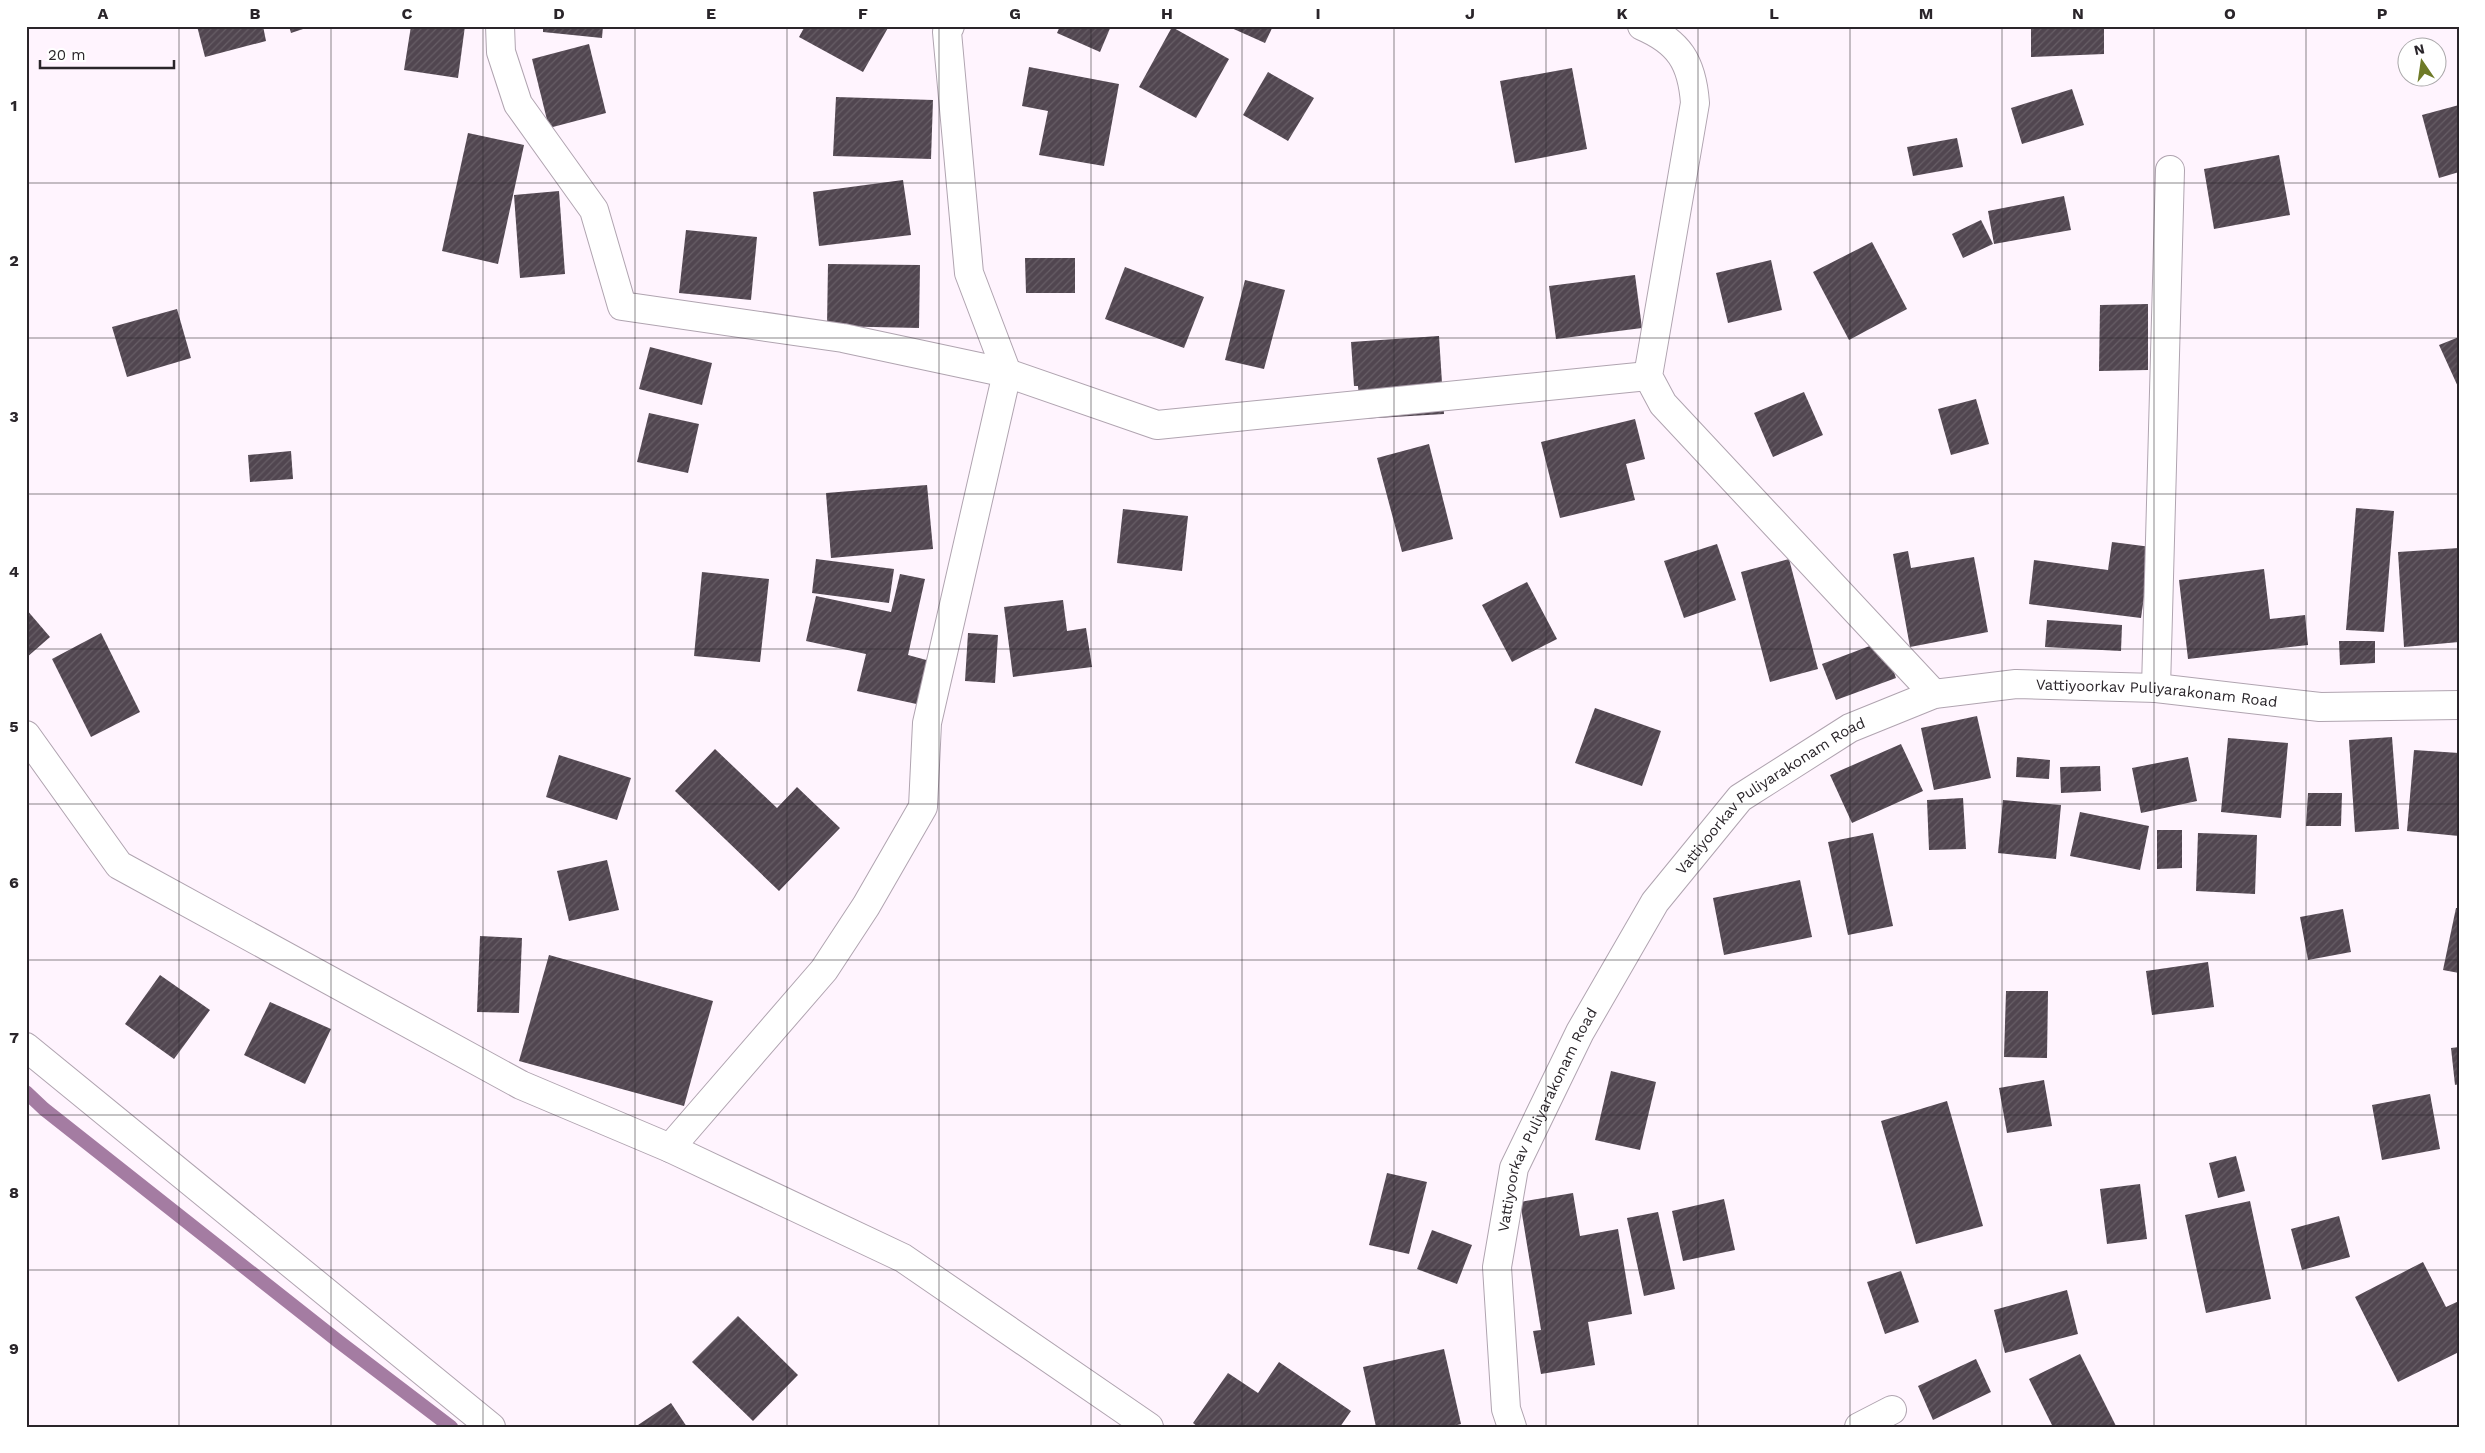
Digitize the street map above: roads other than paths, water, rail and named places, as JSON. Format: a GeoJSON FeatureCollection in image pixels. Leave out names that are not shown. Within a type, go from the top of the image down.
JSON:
{"type":"FeatureCollection","features":[{"type":"Feature","properties":{"kind":"street"},"geometry":{"type":"LineString","coordinates":[[500,26],[501,52],[518,104],[594,210],[622,306],[843,338],[1007,373],[1157,425],[1648,376]]}},
{"type":"Feature","properties":{"kind":"street"},"geometry":{"type":"LineString","coordinates":[[670,1148],[824,970],[866,906],[923,807],[927,723],[1007,373],[969,273],[946,32],[950,26]]}},
{"type":"Feature","properties":{"kind":"street"},"geometry":{"type":"LineString","coordinates":[[1642,26],[1660,34],[1679,50],[1687,62],[1694,89],[1695,103],[1648,376],[1663,404],[1934,694]]}},
{"type":"Feature","properties":{"kind":"street"},"geometry":{"type":"LineString","coordinates":[[2156,688],[2170,170]]}},
{"type":"Feature","properties":{"kind":"street","name":"Vattiyoorkav Puliyarakonam Road"},"geometry":{"type":"LineString","coordinates":[[1512,1427],[1506,1409],[1496,1267],[1514,1168],[1580,1032],[1655,902],[1740,798],[1850,728],[1934,694],[2016,684],[2156,688],[2320,707],[2459,705]]}},
{"type":"Feature","properties":{"kind":"street"},"geometry":{"type":"LineString","coordinates":[[26,736],[119,865],[521,1085],[670,1148],[903,1258],[1149,1427]]}},
{"type":"Feature","properties":{"kind":"street"},"geometry":{"type":"LineString","coordinates":[[26,1047],[491,1427]]}},
{"type":"Feature","properties":{"kind":"street"},"geometry":{"type":"LineString","coordinates":[[1859,1427],[1892,1410]]}},
{"type":"Feature","properties":{"kind":"waterway"},"geometry":{"type":"LineString","coordinates":[[26,1092],[44,1109],[338,1341],[451,1427]]}}]}
